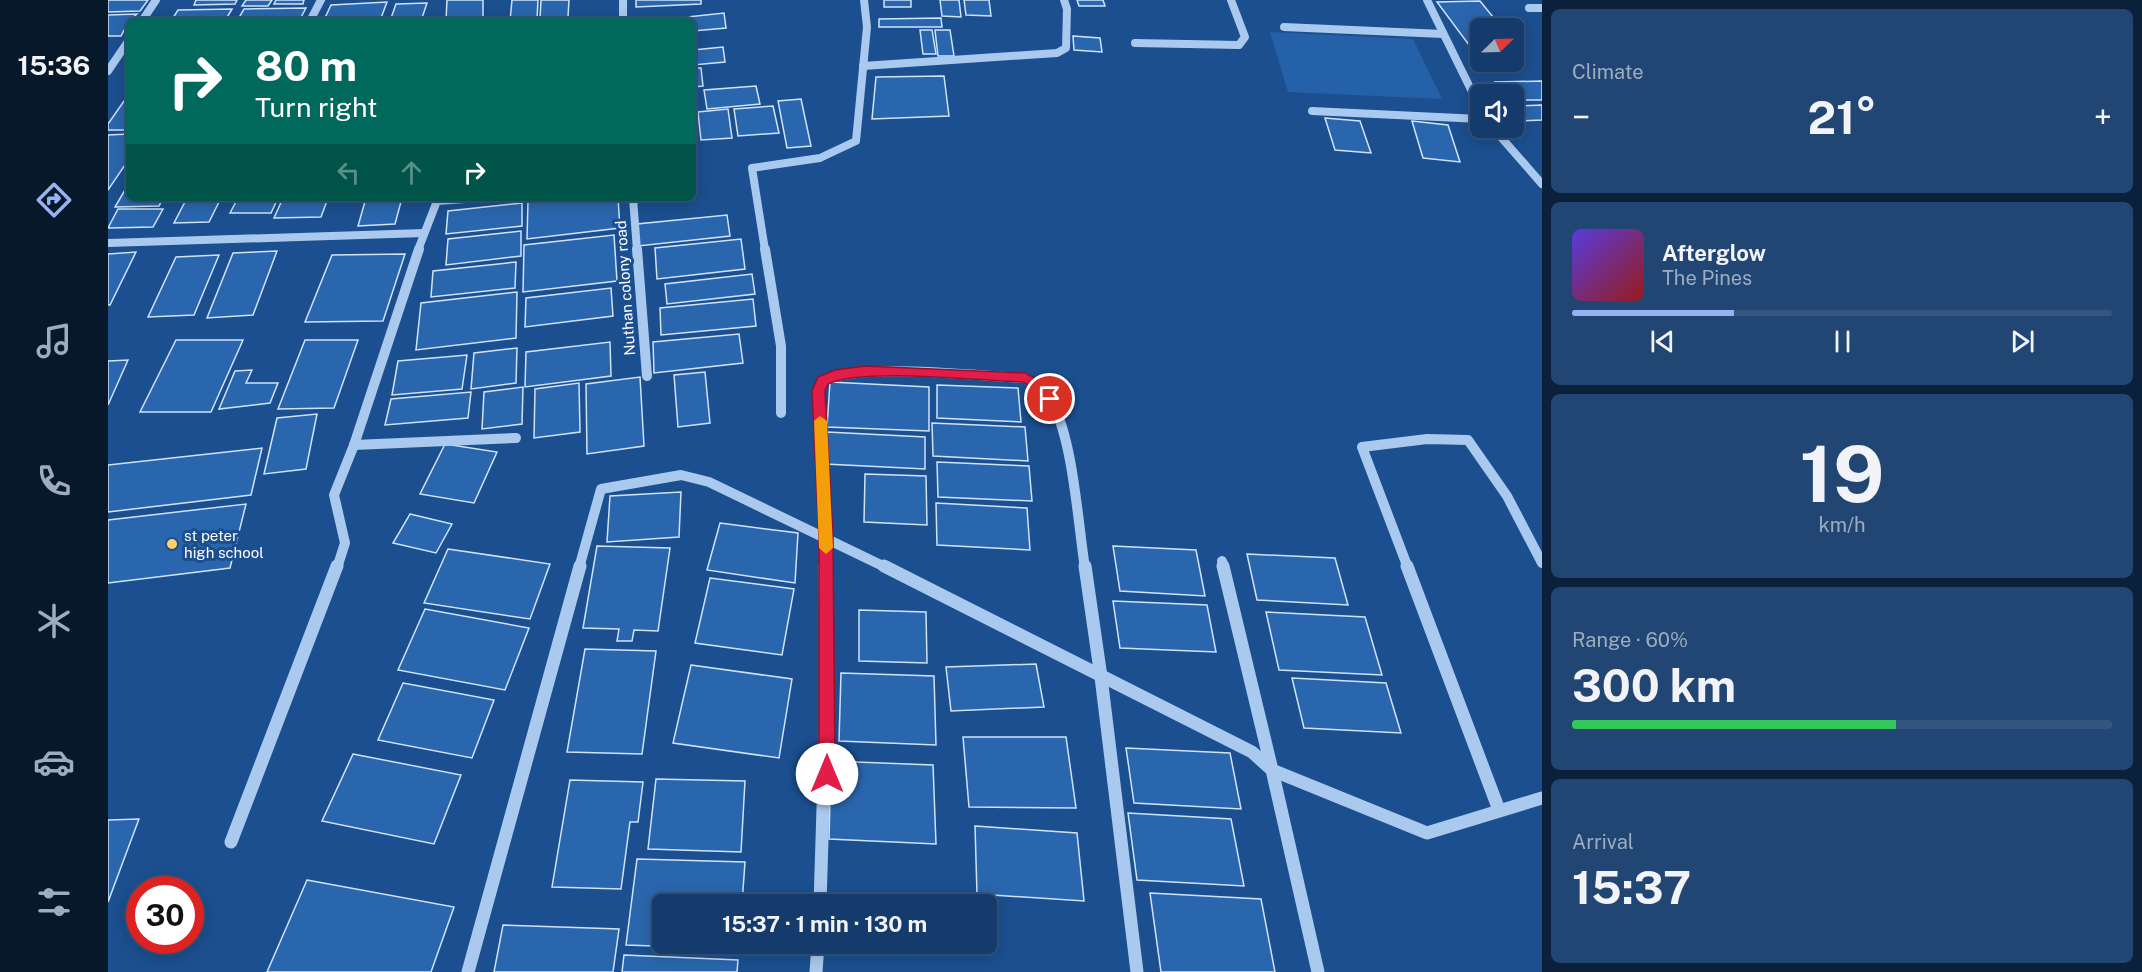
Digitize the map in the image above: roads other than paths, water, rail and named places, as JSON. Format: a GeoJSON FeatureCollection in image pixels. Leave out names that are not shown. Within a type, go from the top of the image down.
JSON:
{"type":"FeatureCollection","features":[{"type":"Feature","properties":{"kind":"street"},"geometry":{"type":"LineString","coordinates":[[144,18],[156,0]]}},
{"type":"Feature","properties":{"kind":"street"},"geometry":{"type":"LineString","coordinates":[[312,18],[321,0]]}},
{"type":"Feature","properties":{"kind":"street"},"geometry":{"type":"LineString","coordinates":[[623,0],[623,18]]}},
{"type":"Feature","properties":{"kind":"street"},"geometry":{"type":"LineString","coordinates":[[782,412],[782,346],[752,168],[828,156],[845,150],[856,141],[867,27],[864,0]]}},
{"type":"Feature","properties":{"kind":"street"},"geometry":{"type":"LineString","coordinates":[[863,66],[1057,53],[1066,48],[1067,9],[1064,0]]}},
{"type":"Feature","properties":{"kind":"street"},"geometry":{"type":"LineString","coordinates":[[1135,43],[1239,45],[1245,37],[1231,0]]}},
{"type":"Feature","properties":{"kind":"street"},"geometry":{"type":"LineString","coordinates":[[1427,0],[1470,88]]}},
{"type":"Feature","properties":{"kind":"street"},"geometry":{"type":"LineString","coordinates":[[1529,8],[1542,8]]}},
{"type":"Feature","properties":{"kind":"street"},"geometry":{"type":"LineString","coordinates":[[1284,27],[1443,34]]}},
{"type":"Feature","properties":{"kind":"street"},"geometry":{"type":"LineString","coordinates":[[108,70],[126,44]]}},
{"type":"Feature","properties":{"kind":"street"},"geometry":{"type":"LineString","coordinates":[[1312,111],[1470,119]]}},
{"type":"Feature","properties":{"kind":"street"},"geometry":{"type":"LineString","coordinates":[[1502,138],[1542,184]]}},
{"type":"Feature","properties":{"kind":"street"},"geometry":{"type":"LineString","coordinates":[[231,842],[285,698],[321,614],[345,543],[334,495],[354,445],[424,233],[437,201]]}},
{"type":"Feature","properties":{"kind":"street","name":"Nuthan colony road"},"geometry":{"type":"LineString","coordinates":[[633,201],[647,376]]}},
{"type":"Feature","properties":{"kind":"street"},"geometry":{"type":"LineString","coordinates":[[108,243],[424,233]]}},
{"type":"Feature","properties":{"kind":"street"},"geometry":{"type":"LineString","coordinates":[[821,894],[827,774],[826,537],[819,391],[822,381],[835,375],[865,371],[1025,378],[1042,388],[1057,409],[1066,442],[1101,677],[1137,972]]}},
{"type":"Feature","properties":{"kind":"street"},"geometry":{"type":"LineString","coordinates":[[354,445],[374,447],[516,438]]}},
{"type":"Feature","properties":{"kind":"street"},"geometry":{"type":"LineString","coordinates":[[1498,810],[1362,447],[1427,439],[1468,440],[1507,496],[1542,563]]}},
{"type":"Feature","properties":{"kind":"street"},"geometry":{"type":"LineString","coordinates":[[468,972],[601,489],[681,475],[709,482],[826,537],[1252,752],[1272,770],[1426,833],[1541,798]]}},
{"type":"Feature","properties":{"kind":"street"},"geometry":{"type":"LineString","coordinates":[[1222,561],[1318,972]]}},
{"type":"Feature","properties":{"kind":"street"},"geometry":{"type":"LineString","coordinates":[[816,972],[817,954]]}},
{"type":"Feature","properties":{"kind":"place","name":"st peter high school"},"geometry":{"type":"Point","coordinates":[172,544]}}]}
